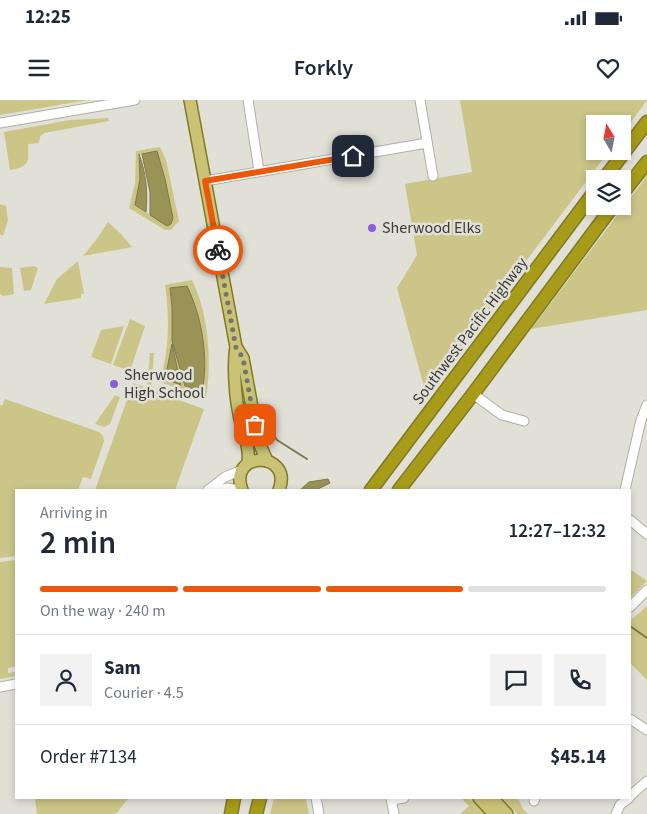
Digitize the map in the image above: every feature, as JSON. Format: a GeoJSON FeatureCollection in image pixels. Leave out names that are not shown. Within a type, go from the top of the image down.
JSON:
{"type":"FeatureCollection","features":[{"type":"Feature","properties":{"kind":"highway"},"geometry":{"type":"LineString","coordinates":[[611,170],[647,122]]}},
{"type":"Feature","properties":{"kind":"highway"},"geometry":{"type":"LineString","coordinates":[[631,182],[647,162]]}},
{"type":"Feature","properties":{"kind":"highway","name":"Southwest Pacific Highway"},"geometry":{"type":"LineString","coordinates":[[372,489],[586,203]]}},
{"type":"Feature","properties":{"kind":"highway"},"geometry":{"type":"LineString","coordinates":[[400,489],[607,215]]}},
{"type":"Feature","properties":{"kind":"highway"},"geometry":{"type":"LineString","coordinates":[[231,814],[234,799]]}},
{"type":"Feature","properties":{"kind":"highway"},"geometry":{"type":"LineString","coordinates":[[256,814],[260,799]]}},
{"type":"Feature","properties":{"kind":"main road"},"geometry":{"type":"LineString","coordinates":[[190,100],[236,348],[234,359],[239,414],[250,450],[240,477],[240,489]]}},
{"type":"Feature","properties":{"kind":"main road"},"geometry":{"type":"LineString","coordinates":[[236,348],[243,358],[258,440],[267,461],[278,469],[281,483],[279,489]]}},
{"type":"Feature","properties":{"kind":"main road"},"geometry":{"type":"LineString","coordinates":[[245,467],[254,461],[267,461]]}},
{"type":"Feature","properties":{"kind":"main road"},"geometry":{"type":"LineString","coordinates":[[480,799],[494,814]]}},
{"type":"Feature","properties":{"kind":"main road"},"geometry":{"type":"LineString","coordinates":[[493,799],[507,814]]}},
{"type":"Feature","properties":{"kind":"street"},"geometry":{"type":"LineString","coordinates":[[0,123],[135,100]]}},
{"type":"Feature","properties":{"kind":"street"},"geometry":{"type":"LineString","coordinates":[[248,100],[259,171]]}},
{"type":"Feature","properties":{"kind":"street"},"geometry":{"type":"LineString","coordinates":[[420,100],[433,176]]}},
{"type":"Feature","properties":{"kind":"street"},"geometry":{"type":"LineString","coordinates":[[205,181],[428,143]]}},
{"type":"Feature","properties":{"kind":"street"},"geometry":{"type":"LineString","coordinates":[[473,394],[502,415],[524,421]]}},
{"type":"Feature","properties":{"kind":"street"},"geometry":{"type":"LineString","coordinates":[[625,489],[641,420],[647,405]]}},
{"type":"Feature","properties":{"kind":"street"},"geometry":{"type":"LineString","coordinates":[[209,489],[225,477],[245,467]]}},
{"type":"Feature","properties":{"kind":"street"},"geometry":{"type":"LineString","coordinates":[[631,521],[647,534]]}},
{"type":"Feature","properties":{"kind":"street"},"geometry":{"type":"LineString","coordinates":[[631,606],[647,590]]}},
{"type":"Feature","properties":{"kind":"street"},"geometry":{"type":"LineString","coordinates":[[0,687],[15,684]]}},
{"type":"Feature","properties":{"kind":"street"},"geometry":{"type":"LineString","coordinates":[[631,720],[647,730]]}},
{"type":"Feature","properties":{"kind":"street"},"geometry":{"type":"LineString","coordinates":[[631,796],[645,786]]}},
{"type":"Feature","properties":{"kind":"street"},"geometry":{"type":"LineString","coordinates":[[316,799],[319,814]]}},
{"type":"Feature","properties":{"kind":"street"},"geometry":{"type":"LineString","coordinates":[[391,799],[394,814]]}},
{"type":"Feature","properties":{"kind":"street"},"geometry":{"type":"LineString","coordinates":[[616,814],[620,805],[627,799]]}},
{"type":"Feature","properties":{"kind":"shaded area"},"geometry":{"type":"Polygon","coordinates":[[[0,100],[88,100],[0,115],[0,100]]]}},
{"type":"Feature","properties":{"kind":"shaded area"},"geometry":{"type":"Polygon","coordinates":[[[460,100],[647,100],[631,122],[631,115],[586,115],[586,160],[602,160],[595,170],[586,170],[586,182],[426,394],[397,288],[417,255],[405,184],[472,172],[460,100]]]}},
{"type":"Feature","properties":{"kind":"shaded area"},"geometry":{"type":"Polygon","coordinates":[[[108,118],[109,121],[44,133],[40,137],[39,143],[28,144],[28,159],[26,163],[21,167],[10,170],[4,132],[70,120],[108,118]]]}},
{"type":"Feature","properties":{"kind":"shaded area"},"geometry":{"type":"Polygon","coordinates":[[[160,147],[166,160],[179,221],[171,230],[165,230],[129,208],[135,184],[136,151],[160,147]],[[142,154],[139,155],[146,183],[146,212],[150,215],[150,192],[142,154]]]}},
{"type":"Feature","properties":{"kind":"shaded area"},"geometry":{"type":"Polygon","coordinates":[[[157,151],[173,218],[171,224],[167,226],[150,215],[150,192],[142,154],[157,151]]]}},
{"type":"Feature","properties":{"kind":"shaded area"},"geometry":{"type":"Polygon","coordinates":[[[139,154],[146,183],[146,212],[135,205],[140,179],[139,154]]]}},
{"type":"Feature","properties":{"kind":"shaded area"},"geometry":{"type":"Polygon","coordinates":[[[647,176],[647,310],[531,329],[617,215],[631,215],[631,197],[647,176]]]}},
{"type":"Feature","properties":{"kind":"shaded area"},"geometry":{"type":"Polygon","coordinates":[[[0,204],[6,206],[8,220],[3,236],[0,234],[0,204]]]}},
{"type":"Feature","properties":{"kind":"shaded area"},"geometry":{"type":"Polygon","coordinates":[[[108,222],[132,247],[83,256],[96,240],[108,222]]]}},
{"type":"Feature","properties":{"kind":"shaded area"},"geometry":{"type":"Polygon","coordinates":[[[78,261],[84,294],[81,294],[81,298],[44,304],[57,279],[78,261]]]}},
{"type":"Feature","properties":{"kind":"shaded area"},"geometry":{"type":"Polygon","coordinates":[[[34,266],[38,268],[31,290],[24,291],[20,268],[34,266]]]}},
{"type":"Feature","properties":{"kind":"shaded area"},"geometry":{"type":"Polygon","coordinates":[[[0,267],[12,268],[14,294],[3,296],[0,294],[0,267]]]}},
{"type":"Feature","properties":{"kind":"shaded area"},"geometry":{"type":"Polygon","coordinates":[[[192,280],[202,308],[208,338],[209,369],[206,399],[160,382],[168,334],[165,285],[192,280]]]}},
{"type":"Feature","properties":{"kind":"shaded area"},"geometry":{"type":"Polygon","coordinates":[[[187,286],[197,311],[203,338],[205,365],[202,392],[185,386],[172,341],[170,288],[187,286]]]}},
{"type":"Feature","properties":{"kind":"shaded area"},"geometry":{"type":"Polygon","coordinates":[[[130,319],[145,326],[130,371],[113,365],[130,319]]]}},
{"type":"Feature","properties":{"kind":"shaded area"},"geometry":{"type":"Polygon","coordinates":[[[124,326],[111,364],[91,357],[101,330],[124,326]]]}},
{"type":"Feature","properties":{"kind":"shaded area"},"geometry":{"type":"Polygon","coordinates":[[[172,344],[181,385],[165,379],[172,344]]]}},
{"type":"Feature","properties":{"kind":"shaded area"},"geometry":{"type":"Polygon","coordinates":[[[150,353],[154,353],[151,390],[204,409],[175,489],[95,489],[133,383],[147,388],[150,353]]]}},
{"type":"Feature","properties":{"kind":"shaded area"},"geometry":{"type":"Polygon","coordinates":[[[115,395],[120,397],[110,424],[104,427],[95,424],[115,395]]]}},
{"type":"Feature","properties":{"kind":"shaded area"},"geometry":{"type":"Polygon","coordinates":[[[5,399],[99,432],[103,436],[104,441],[91,479],[83,477],[78,489],[15,489],[15,556],[0,558],[0,405],[2,406],[5,399]]]}},
{"type":"Feature","properties":{"kind":"shaded area"},"geometry":{"type":"Polygon","coordinates":[[[328,479],[330,483],[318,489],[301,489],[309,482],[328,479]]]}},
{"type":"Feature","properties":{"kind":"shaded area"},"geometry":{"type":"Polygon","coordinates":[[[15,560],[15,666],[8,668],[8,673],[15,672],[15,676],[0,679],[0,562],[15,560]]]}},
{"type":"Feature","properties":{"kind":"shaded area"},"geometry":{"type":"Polygon","coordinates":[[[631,570],[647,581],[631,597],[631,570]]]}},
{"type":"Feature","properties":{"kind":"shaded area"},"geometry":{"type":"Polygon","coordinates":[[[647,606],[647,680],[631,664],[631,620],[647,606]]]}},
{"type":"Feature","properties":{"kind":"shaded area"},"geometry":{"type":"Polygon","coordinates":[[[35,799],[127,799],[117,813],[112,814],[37,814],[35,799]]]}},
{"type":"Feature","properties":{"kind":"shaded area"},"geometry":{"type":"Polygon","coordinates":[[[274,799],[306,799],[309,814],[270,814],[274,799]]]}},
{"type":"Feature","properties":{"kind":"shaded area"},"geometry":{"type":"Polygon","coordinates":[[[462,799],[470,799],[485,814],[460,814],[469,806],[462,799]]]}},
{"type":"Feature","properties":{"kind":"shaded area"},"geometry":{"type":"Polygon","coordinates":[[[503,799],[518,799],[523,809],[528,814],[517,814],[503,799]]]}},
{"type":"Feature","properties":{"kind":"waterway"},"geometry":{"type":"LineString","coordinates":[[271,431],[277,440],[307,459]]}},
{"type":"Feature","properties":{"kind":"waterway"},"geometry":{"type":"LineString","coordinates":[[631,627],[647,638]]}},
{"type":"Feature","properties":{"kind":"way so far"},"geometry":{"type":"LineString","coordinates":[[218,250],[236,348],[243,358],[255,425]]}},
{"type":"Feature","properties":{"kind":"place","name":"Sherwood Elks"},"geometry":{"type":"Point","coordinates":[372,228]}},
{"type":"Feature","properties":{"kind":"place","name":"Sherwood High School"},"geometry":{"type":"Point","coordinates":[114,384]}},
{"type":"Feature","properties":{"kind":"route"},"geometry":{"type":"LineString","coordinates":[[218,250],[205,181],[353,156]]}}]}
